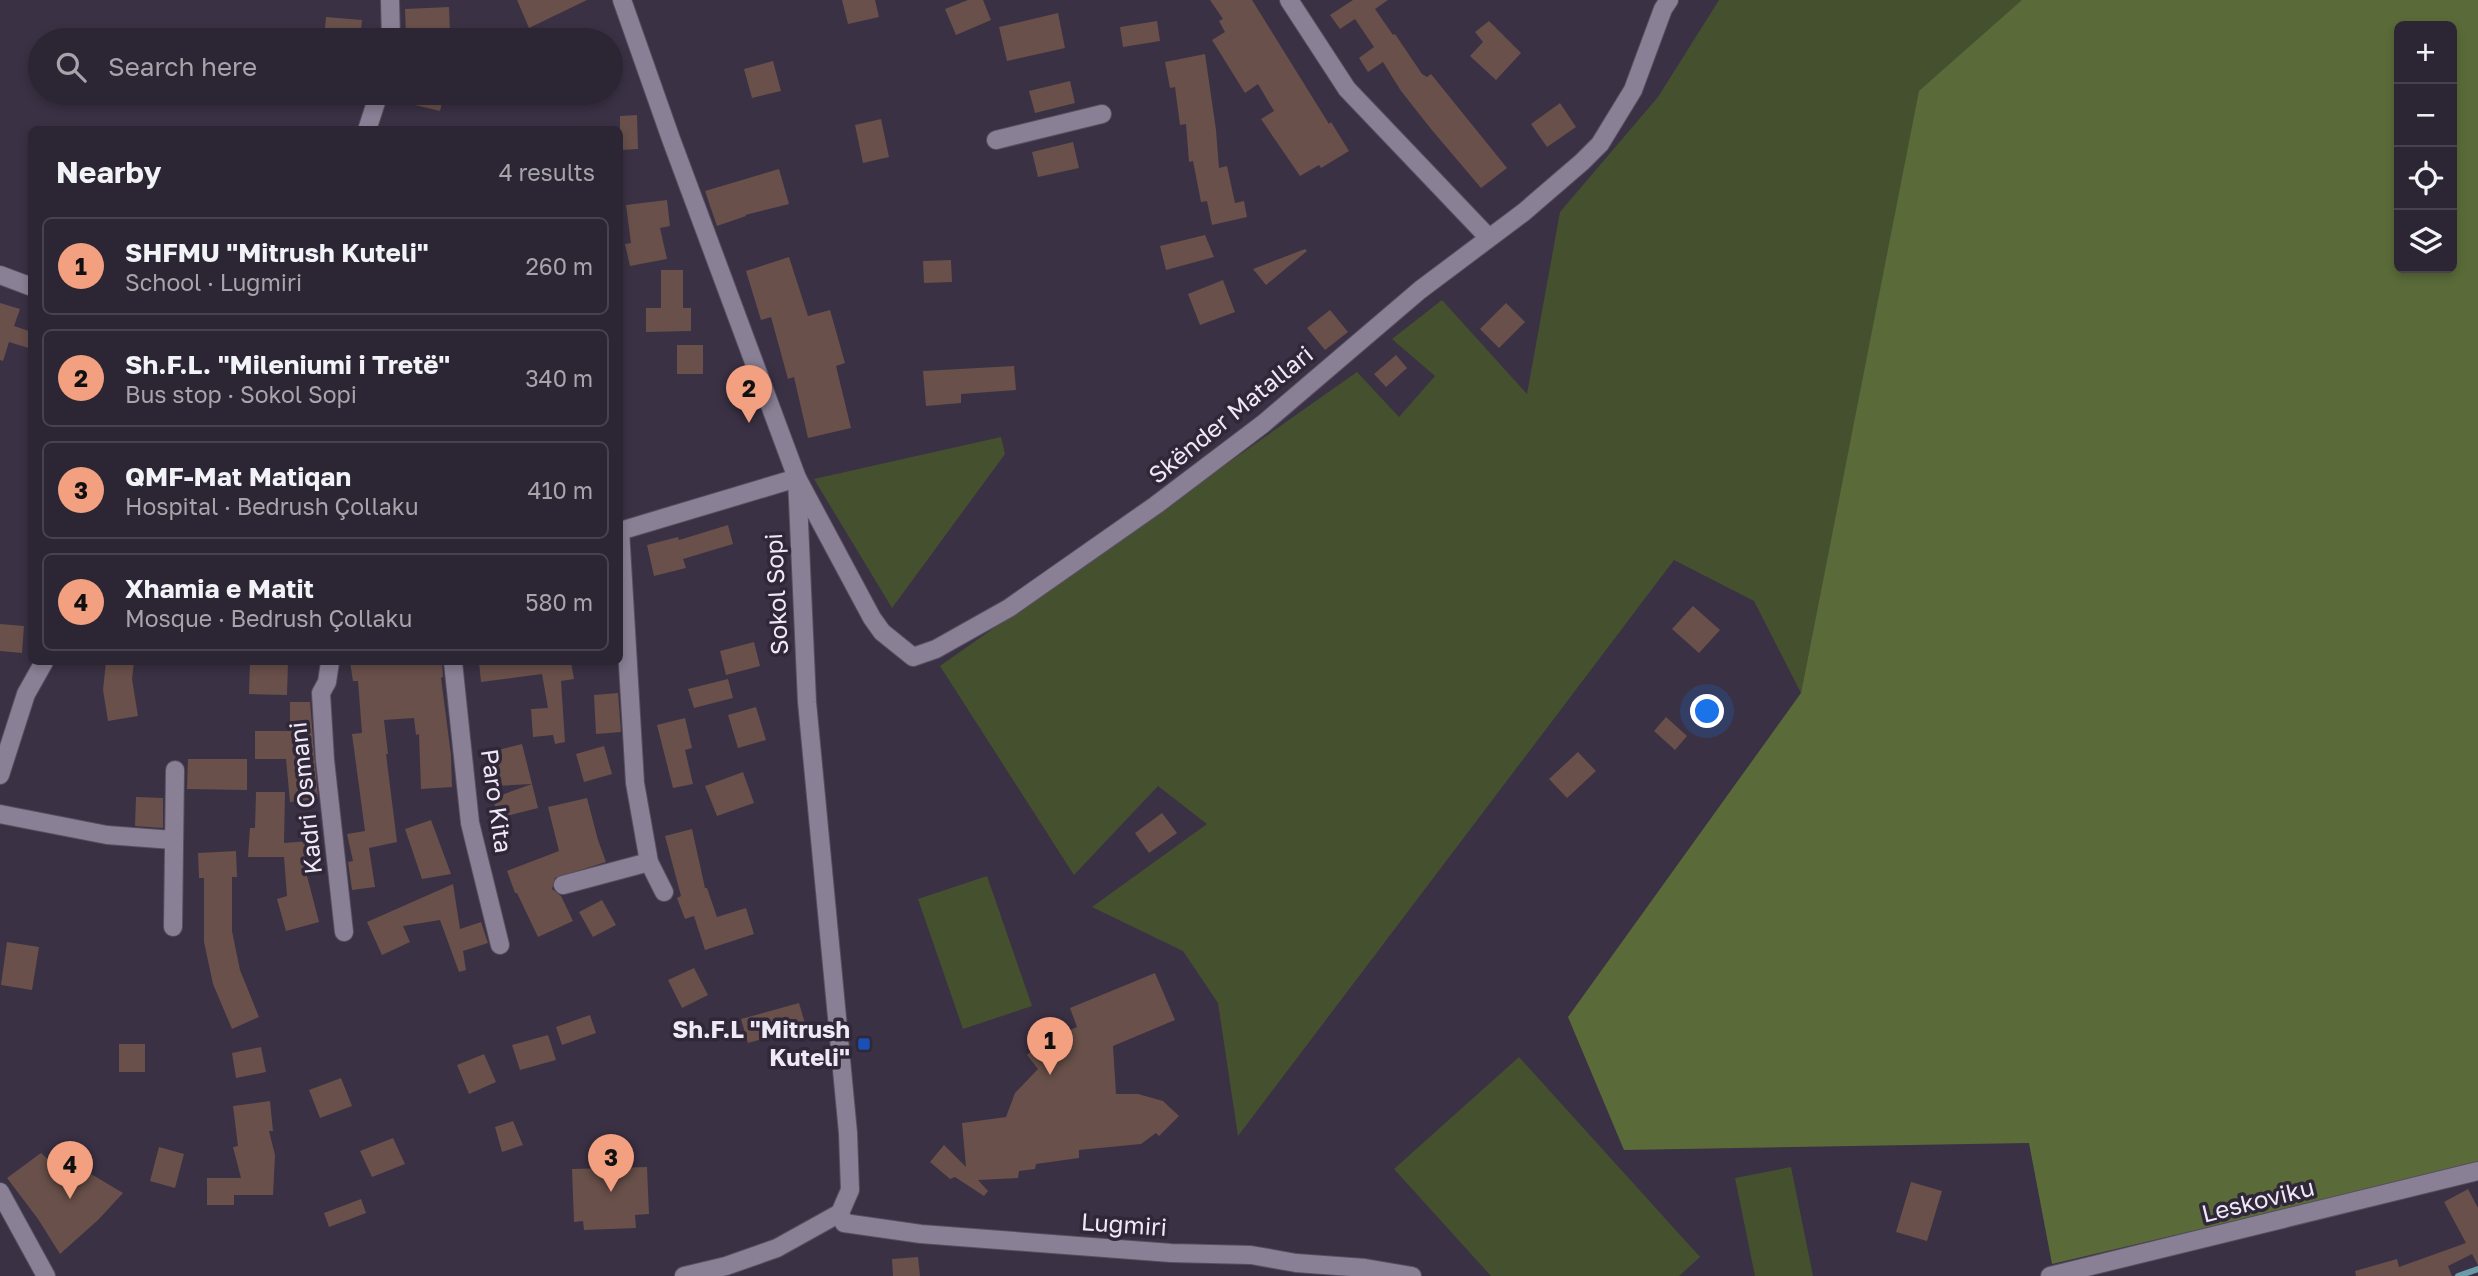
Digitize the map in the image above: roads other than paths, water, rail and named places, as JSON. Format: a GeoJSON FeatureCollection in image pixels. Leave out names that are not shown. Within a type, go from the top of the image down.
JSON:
{"type":"FeatureCollection","features":[{"type":"Feature","properties":{"kind":"street"},"geometry":{"type":"LineString","coordinates":[[390,0],[391,28]]}},
{"type":"Feature","properties":{"kind":"street","name":"Sokol Sopi"},"geometry":{"type":"LineString","coordinates":[[622,0],[797,478],[807,702],[846,1104],[850,1190],[840,1213]]}},
{"type":"Feature","properties":{"kind":"street"},"geometry":{"type":"LineString","coordinates":[[1289,0],[1347,89],[1489,238]]}},
{"type":"Feature","properties":{"kind":"street","name":"Skënder Matallari"},"geometry":{"type":"LineString","coordinates":[[797,478],[882,632],[913,657],[936,649],[1009,608],[1108,541],[1263,424],[1411,298],[1524,212],[1600,144],[1633,90],[1663,9],[1669,0]]}},
{"type":"Feature","properties":{"kind":"street"},"geometry":{"type":"LineString","coordinates":[[368,126],[375,105]]}},
{"type":"Feature","properties":{"kind":"street"},"geometry":{"type":"LineString","coordinates":[[996,140],[1102,114]]}},
{"type":"Feature","properties":{"kind":"street"},"geometry":{"type":"LineString","coordinates":[[0,275],[28,286]]}},
{"type":"Feature","properties":{"kind":"street"},"geometry":{"type":"LineString","coordinates":[[623,529],[797,478]]}},
{"type":"Feature","properties":{"kind":"street"},"geometry":{"type":"LineString","coordinates":[[623,581],[635,783],[649,862],[664,892]]}},
{"type":"Feature","properties":{"kind":"street"},"geometry":{"type":"LineString","coordinates":[[0,775],[26,694],[42,665]]}},
{"type":"Feature","properties":{"kind":"street","name":"Kadri Osmani"},"geometry":{"type":"LineString","coordinates":[[330,665],[327,682],[321,693],[325,760],[344,932]]}},
{"type":"Feature","properties":{"kind":"street","name":"Paro Kita"},"geometry":{"type":"LineString","coordinates":[[453,665],[470,823],[500,945]]}},
{"type":"Feature","properties":{"kind":"street"},"geometry":{"type":"LineString","coordinates":[[173,927],[175,769]]}},
{"type":"Feature","properties":{"kind":"street"},"geometry":{"type":"LineString","coordinates":[[0,814],[107,835],[173,840]]}},
{"type":"Feature","properties":{"kind":"street"},"geometry":{"type":"LineString","coordinates":[[563,885],[649,862]]}},
{"type":"Feature","properties":{"kind":"street","name":"Leskoviku"},"geometry":{"type":"LineString","coordinates":[[2050,1276],[2478,1171]]}},
{"type":"Feature","properties":{"kind":"street"},"geometry":{"type":"LineString","coordinates":[[0,1192],[46,1276]]}},
{"type":"Feature","properties":{"kind":"street"},"geometry":{"type":"LineString","coordinates":[[684,1276],[726,1266],[777,1248],[840,1213]]}},
{"type":"Feature","properties":{"kind":"street","name":"Lugmiri"},"geometry":{"type":"LineString","coordinates":[[840,1213],[844,1223],[921,1234],[1171,1253],[1251,1255],[1296,1263],[1365,1268],[1412,1276]]}},
{"type":"Feature","properties":{"kind":"waterway"},"geometry":{"type":"LineString","coordinates":[[2458,1276],[2478,1269]]}},
{"type":"Feature","properties":{"kind":"place","name":"Sh.F.L. \"Mileniumi i Tretë\""},"geometry":{"type":"Point","coordinates":[749,423]}},
{"type":"Feature","properties":{"kind":"place","name":"Sh.F.L \"Mitrush Kuteli\""},"geometry":{"type":"Point","coordinates":[864,1044]}},
{"type":"Feature","properties":{"kind":"place","name":"SHFMU \"Mitrush Kuteli\""},"geometry":{"type":"Point","coordinates":[1050,1075]}},
{"type":"Feature","properties":{"kind":"place","name":"QMF-Mat Matiqan"},"geometry":{"type":"Point","coordinates":[611,1192]}},
{"type":"Feature","properties":{"kind":"place","name":"Xhamia e Matit"},"geometry":{"type":"Point","coordinates":[70,1199]}}]}
